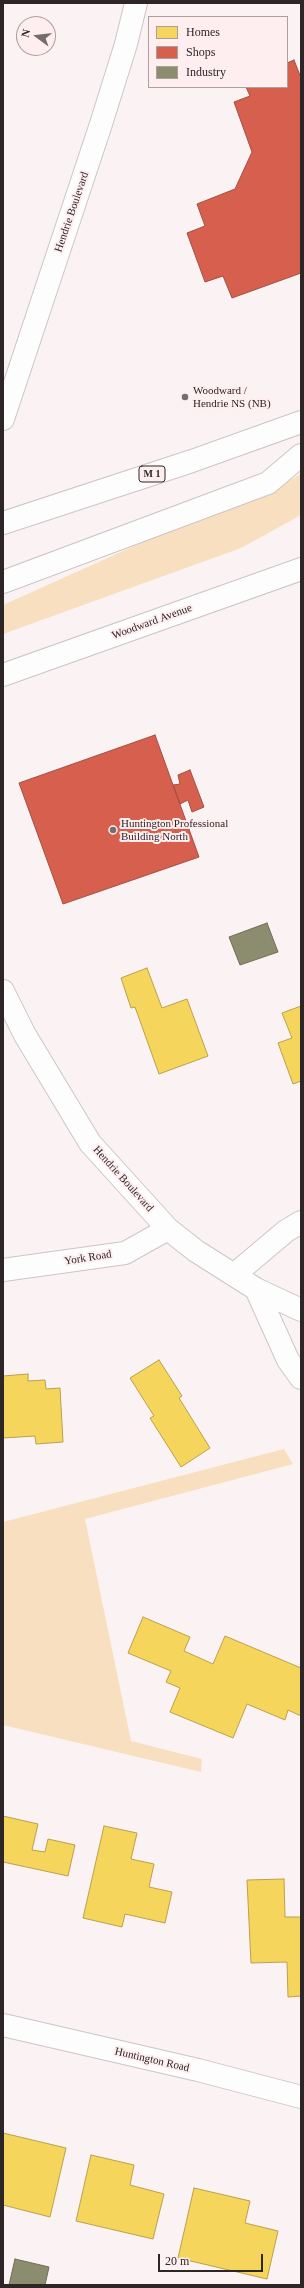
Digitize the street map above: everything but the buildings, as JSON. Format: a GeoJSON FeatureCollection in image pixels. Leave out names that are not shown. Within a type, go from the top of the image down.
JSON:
{"type":"FeatureCollection","features":[{"type":"Feature","properties":{"kind":"street","name":"Hendrie Boulevard"},"geometry":{"type":"LineString","coordinates":[[3,419],[101,124],[126,44],[136,3]]}},
{"type":"Feature","properties":{"kind":"street","name":"M 1"},"geometry":{"type":"LineString","coordinates":[[3,524],[192,461],[301,422]]}},
{"type":"Feature","properties":{"kind":"street"},"geometry":{"type":"LineString","coordinates":[[3,582],[268,483],[301,455]]}},
{"type":"Feature","properties":{"kind":"street"},"geometry":{"type":"LineString","coordinates":[[293,572],[301,558]]}},
{"type":"Feature","properties":{"kind":"street","name":"Woodward Avenue"},"geometry":{"type":"LineString","coordinates":[[3,675],[293,572]]}},
{"type":"Feature","properties":{"kind":"street","name":"Hendrie Boulevard"},"geometry":{"type":"LineString","coordinates":[[3,991],[25,1035],[90,1143],[168,1229],[196,1251],[235,1274],[256,1289],[301,1310]]}},
{"type":"Feature","properties":{"kind":"street"},"geometry":{"type":"LineString","coordinates":[[235,1274],[286,1231],[301,1222]]}},
{"type":"Feature","properties":{"kind":"street","name":"York Road"},"geometry":{"type":"LineString","coordinates":[[3,1270],[125,1252],[168,1229]]}},
{"type":"Feature","properties":{"kind":"street"},"geometry":{"type":"LineString","coordinates":[[256,1289],[288,1360],[301,1378]]}},
{"type":"Feature","properties":{"kind":"street","name":"Huntington Road"},"geometry":{"type":"LineString","coordinates":[[3,2025],[198,2070],[301,2097]]}},
{"type":"Feature","properties":{"kind":"shaded area"},"geometry":{"type":"Polygon","coordinates":[[[301,474],[301,515],[241,548],[3,634],[3,605],[181,525],[268,493],[301,474]]]}},
{"type":"Feature","properties":{"kind":"shaded area"},"geometry":{"type":"Polygon","coordinates":[[[284,1449],[293,1464],[85,1519],[131,1741],[202,1759],[201,1772],[3,1725],[3,1522],[284,1449]]]}},
{"type":"Feature","properties":{"kind":"place","name":"Woodward / Hendrie NS (NB)"},"geometry":{"type":"Point","coordinates":[185,397]}},
{"type":"Feature","properties":{"kind":"place","name":"Huntington Professional Building North"},"geometry":{"type":"Point","coordinates":[113,830]}}]}
